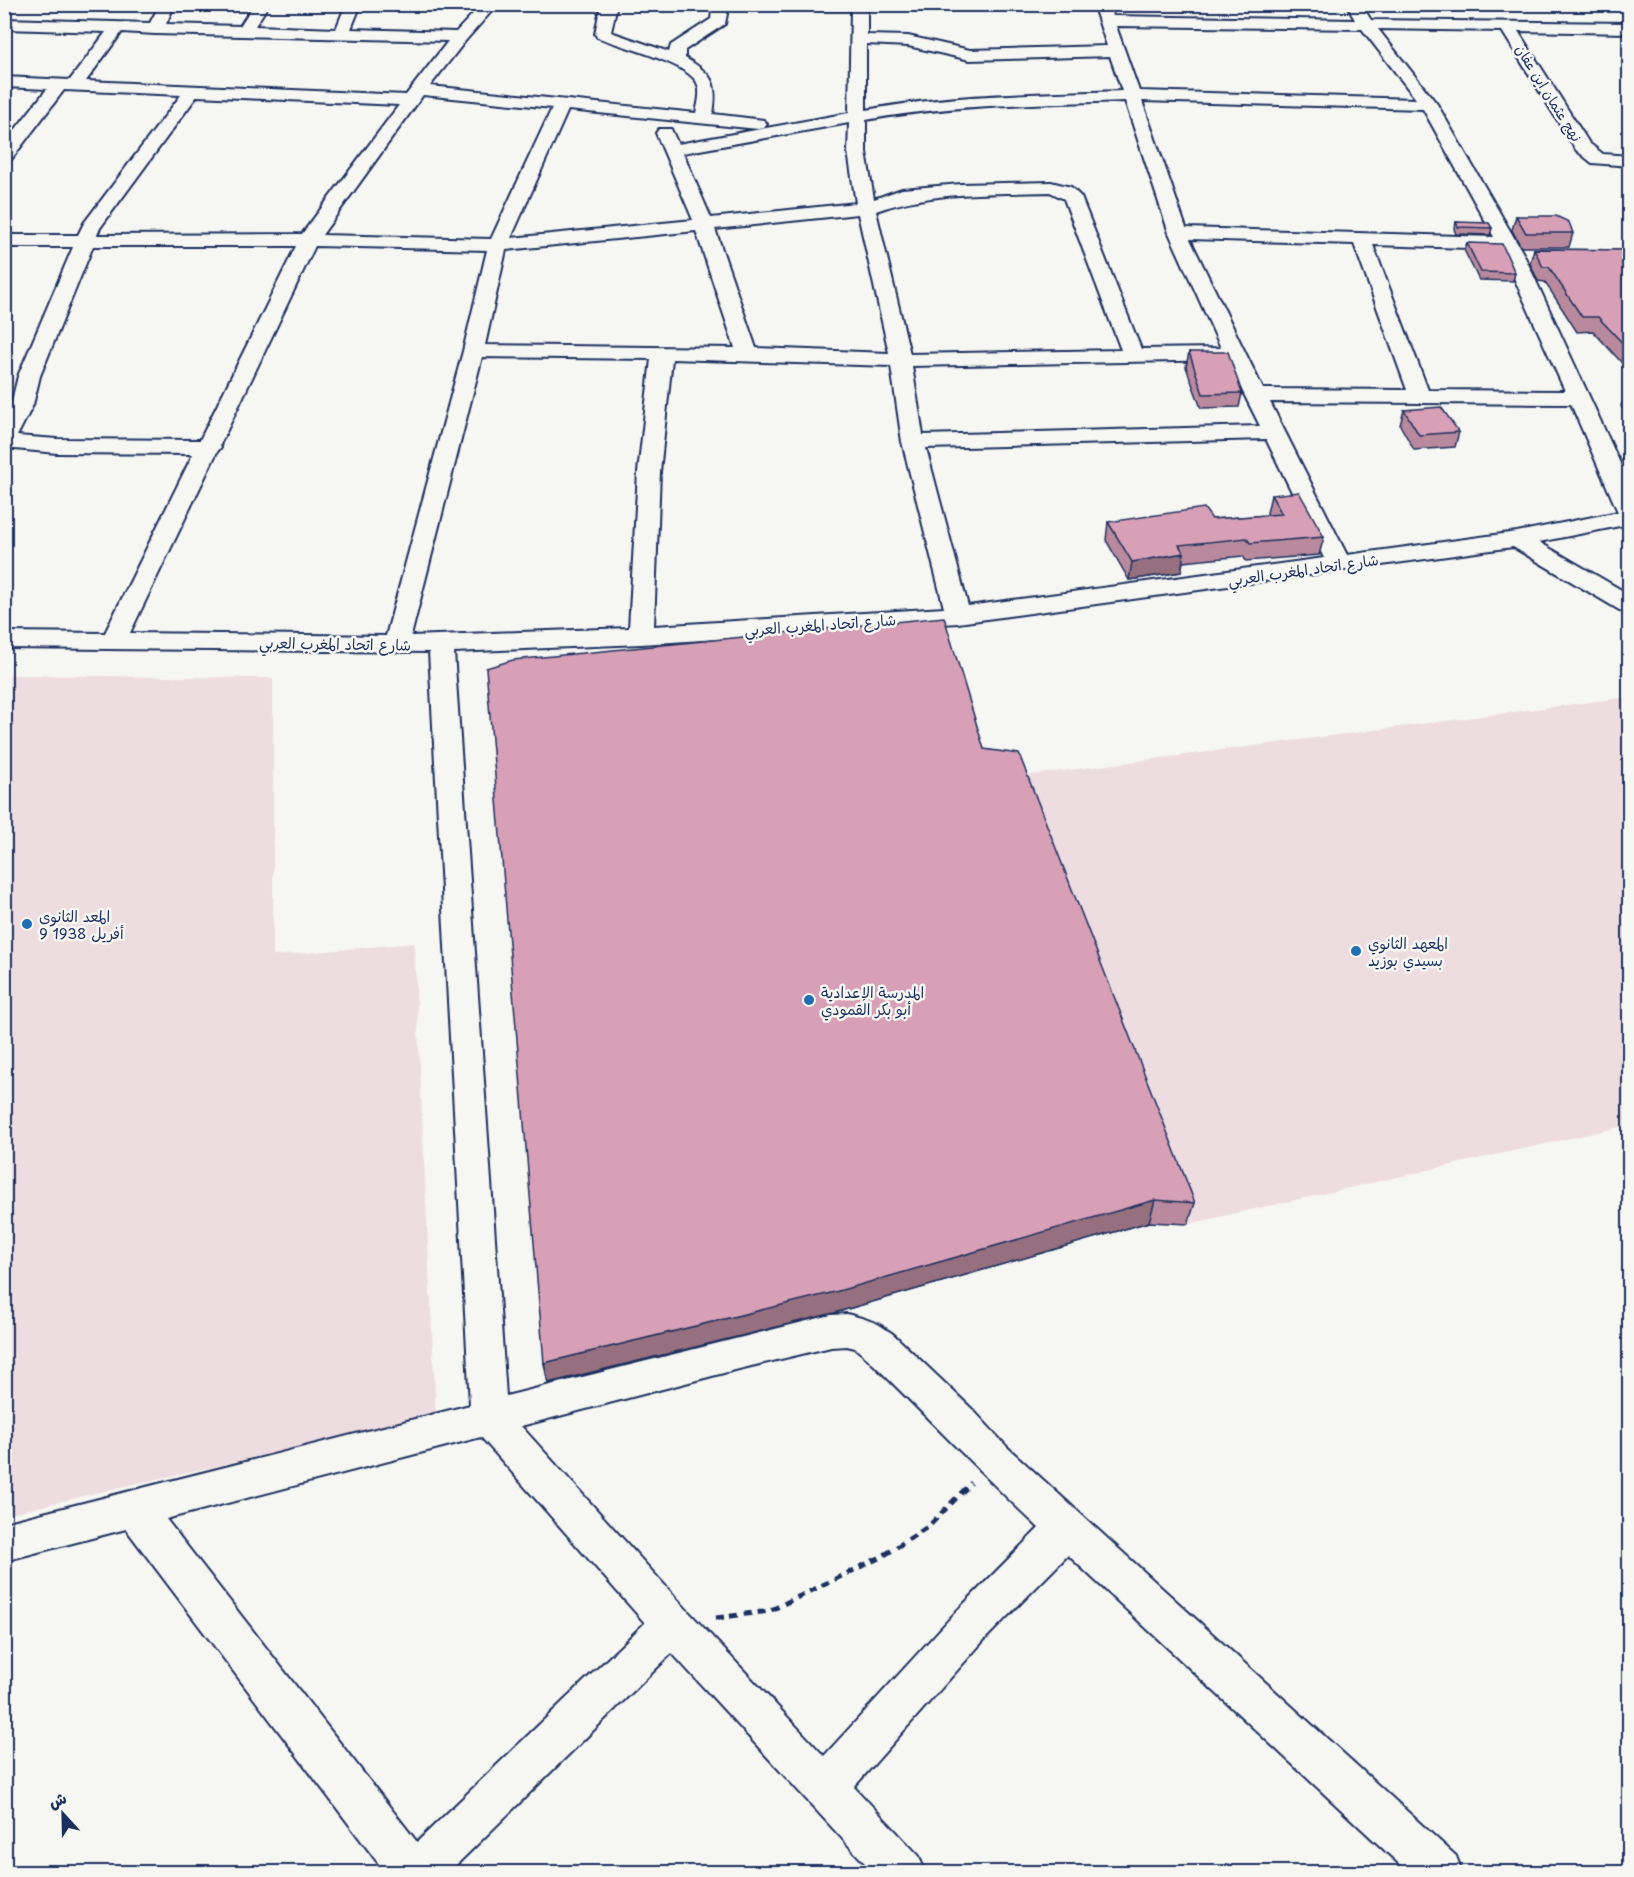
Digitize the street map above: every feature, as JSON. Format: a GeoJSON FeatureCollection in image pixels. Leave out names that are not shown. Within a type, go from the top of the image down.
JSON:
{"type":"FeatureCollection","features":[{"type":"Feature","properties":{"kind":"street"},"geometry":{"type":"LineString","coordinates":[[155,28],[168,4]]}},
{"type":"Feature","properties":{"kind":"street"},"geometry":{"type":"LineString","coordinates":[[245,30],[262,4]]}},
{"type":"Feature","properties":{"kind":"street"},"geometry":{"type":"LineString","coordinates":[[342,32],[354,4]]}},
{"type":"Feature","properties":{"kind":"street"},"geometry":{"type":"LineString","coordinates":[[114,641],[210,447],[308,240],[414,95],[491,4]]}},
{"type":"Feature","properties":{"kind":"street"},"geometry":{"type":"LineString","coordinates":[[609,4],[603,34],[623,43],[677,60],[701,72],[708,86],[704,119]]}},
{"type":"Feature","properties":{"kind":"street"},"geometry":{"type":"LineString","coordinates":[[677,60],[677,48],[719,21],[721,4]]}},
{"type":"Feature","properties":{"kind":"street"},"geometry":{"type":"LineString","coordinates":[[802,4],[859,5],[857,152],[866,208],[901,360],[913,442],[958,615]]}},
{"type":"Feature","properties":{"kind":"street"},"geometry":{"type":"LineString","coordinates":[[1353,4],[1429,104],[1510,249],[1629,512]]}},
{"type":"Feature","properties":{"kind":"street"},"geometry":{"type":"LineString","coordinates":[[18,11],[4,24],[342,32],[460,38]]}},
{"type":"Feature","properties":{"kind":"street"},"geometry":{"type":"LineString","coordinates":[[1339,564],[1234,354],[1178,233],[1104,13],[1366,24],[1629,28]]}},
{"type":"Feature","properties":{"kind":"street","name":"نهج عثمان ابن عفان"},"geometry":{"type":"LineString","coordinates":[[1507,26],[1587,151],[1598,159],[1629,161]]}},
{"type":"Feature","properties":{"kind":"street"},"geometry":{"type":"LineString","coordinates":[[8,148],[117,28]]}},
{"type":"Feature","properties":{"kind":"street"},"geometry":{"type":"LineString","coordinates":[[859,39],[908,42],[970,55],[1002,56],[1118,51]]}},
{"type":"Feature","properties":{"kind":"street"},"geometry":{"type":"LineString","coordinates":[[4,82],[193,90],[414,95],[562,105],[799,128]]}},
{"type":"Feature","properties":{"kind":"street"},"geometry":{"type":"LineString","coordinates":[[193,90],[91,227],[29,376],[22,405],[7,432],[6,440],[18,444],[57,446],[210,447]]}},
{"type":"Feature","properties":{"kind":"street"},"geometry":{"type":"LineString","coordinates":[[672,150],[904,108],[966,102],[1132,96],[1429,104]]}},
{"type":"Feature","properties":{"kind":"street"},"geometry":{"type":"LineString","coordinates":[[396,644],[473,351],[498,244],[562,105]]}},
{"type":"Feature","properties":{"kind":"street"},"geometry":{"type":"LineString","coordinates":[[657,115],[703,222],[748,354]]}},
{"type":"Feature","properties":{"kind":"street"},"geometry":{"type":"LineString","coordinates":[[4,241],[308,240],[498,244],[547,241],[703,222],[866,208],[902,195],[931,191],[1014,186],[1051,187],[1065,191],[1072,197],[1133,356]]}},
{"type":"Feature","properties":{"kind":"street"},"geometry":{"type":"LineString","coordinates":[[1178,233],[1362,240],[1510,249],[1537,255]]}},
{"type":"Feature","properties":{"kind":"street"},"geometry":{"type":"LineString","coordinates":[[1362,240],[1420,397]]}},
{"type":"Feature","properties":{"kind":"street"},"geometry":{"type":"LineString","coordinates":[[473,351],[748,354],[901,360],[1234,354]]}},
{"type":"Feature","properties":{"kind":"street"},"geometry":{"type":"LineString","coordinates":[[641,636],[649,472],[662,353]]}},
{"type":"Feature","properties":{"kind":"street"},"geometry":{"type":"LineString","coordinates":[[1256,395],[1579,398]]}},
{"type":"Feature","properties":{"kind":"street"},"geometry":{"type":"LineString","coordinates":[[913,442],[1274,432]]}},
{"type":"Feature","properties":{"kind":"street","name":"شارع اتحاد المغرب العربي"},"geometry":{"type":"LineString","coordinates":[[4,640],[441,644],[641,636],[958,615],[1517,539],[1629,517]]}},
{"type":"Feature","properties":{"kind":"street"},"geometry":{"type":"LineString","coordinates":[[1517,539],[1629,606]]}},
{"type":"Feature","properties":{"kind":"street"},"geometry":{"type":"LineString","coordinates":[[441,644],[489,1418],[673,1624],[903,1872]]}},
{"type":"Feature","properties":{"kind":"street"},"geometry":{"type":"LineString","coordinates":[[4,1542],[739,1353],[831,1331],[847,1330],[865,1335],[880,1346],[960,1422],[994,1460],[1440,1872]]}},
{"type":"Feature","properties":{"kind":"street"},"geometry":{"type":"LineString","coordinates":[[135,1510],[412,1872]]}},
{"type":"Feature","properties":{"kind":"street"},"geometry":{"type":"LineString","coordinates":[[825,1787],[970,1626],[1067,1528]]}},
{"type":"Feature","properties":{"kind":"street"},"geometry":{"type":"LineString","coordinates":[[418,1872],[673,1624]]}},
{"type":"Feature","properties":{"kind":"path"},"geometry":{"type":"LineString","coordinates":[[673,1624],[769,1611],[884,1556],[928,1526],[994,1460]]}},
{"type":"Feature","properties":{"kind":"shaded area"},"geometry":{"type":"Polygon","coordinates":[[[5,675],[273,678],[273,956],[414,943],[436,1418],[125,1486],[5,1515],[5,675]]]}},
{"type":"Feature","properties":{"kind":"shaded area","name":"المعهد الثانوي بسيدي بوزيد"},"geometry":{"type":"Polygon","coordinates":[[[1629,697],[1629,1125],[1188,1224],[1016,777],[1629,697]]]}},
{"type":"Feature","properties":{"kind":"building"},"geometry":{"type":"Polygon","coordinates":[[[1516,216],[1556,216],[1569,222],[1573,233],[1526,233],[1516,216]]]}},
{"type":"Feature","properties":{"kind":"building"},"geometry":{"type":"Polygon","coordinates":[[[1456,222],[1489,223],[1492,228],[1458,227],[1456,222]]]}},
{"type":"Feature","properties":{"kind":"building"},"geometry":{"type":"Polygon","coordinates":[[[1467,243],[1502,244],[1515,273],[1481,272],[1467,243]]]}},
{"type":"Feature","properties":{"kind":"building"},"geometry":{"type":"Polygon","coordinates":[[[1534,249],[1629,250],[1629,349],[1598,317],[1582,317],[1549,267],[1543,267],[1534,249]]]}},
{"type":"Feature","properties":{"kind":"building"},"geometry":{"type":"Polygon","coordinates":[[[1189,352],[1228,352],[1242,393],[1203,394],[1189,352]]]}},
{"type":"Feature","properties":{"kind":"building"},"geometry":{"type":"Polygon","coordinates":[[[1441,407],[1459,432],[1419,435],[1404,410],[1441,407]]]}},
{"type":"Feature","properties":{"kind":"building"},"geometry":{"type":"Polygon","coordinates":[[[1299,492],[1324,537],[1250,543],[1247,538],[1179,545],[1184,553],[1132,562],[1108,522],[1204,508],[1212,519],[1282,514],[1271,495],[1299,492]]]}},
{"type":"Feature","properties":{"kind":"building","name":"المدرسة الإعدادية أبو بكر القمودي"},"geometry":{"type":"Polygon","coordinates":[[[944,617],[984,749],[1019,754],[1195,1203],[1155,1200],[835,1292],[544,1363],[486,668],[513,660],[944,617]]]}},
{"type":"Feature","properties":{"kind":"place","name":"المعد الثانوي 9 أفريل 1938"},"geometry":{"type":"Point","coordinates":[27,924]}},
{"type":"Feature","properties":{"kind":"place","name":"المعهد الثانوي بسيدي بوزيد"},"geometry":{"type":"Point","coordinates":[1356,951]}},
{"type":"Feature","properties":{"kind":"place","name":"المدرسة الإعدادية أبو بكر القمودي"},"geometry":{"type":"Point","coordinates":[809,1000]}}]}
